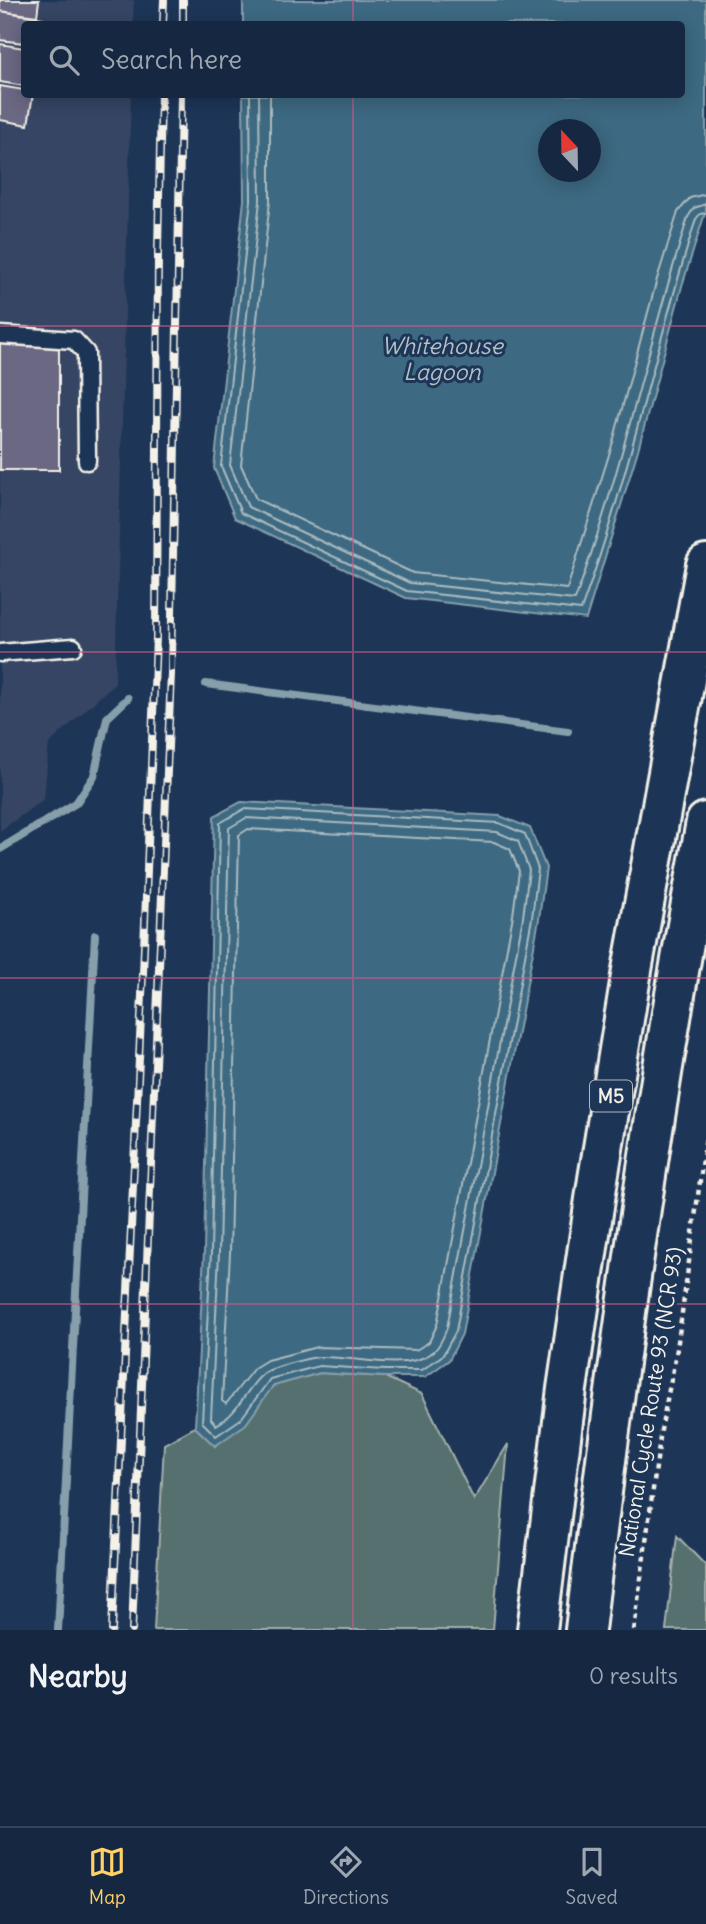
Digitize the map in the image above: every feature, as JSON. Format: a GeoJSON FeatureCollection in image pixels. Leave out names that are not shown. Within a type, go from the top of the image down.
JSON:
{"type":"FeatureCollection","features":[{"type":"Feature","properties":{"kind":"highway","name":"M5"},"geometry":{"type":"LineString","coordinates":[[537,1630],[567,1389],[598,1179],[632,970],[706,565]]}},
{"type":"Feature","properties":{"kind":"highway","name":"M5"},"geometry":{"type":"LineString","coordinates":[[585,1630],[625,1314],[680,964],[706,822]]}},
{"type":"Feature","properties":{"kind":"lane"},"geometry":{"type":"LineString","coordinates":[[0,335],[75,340],[86,353],[87,461]]}},
{"type":"Feature","properties":{"kind":"lane"},"geometry":{"type":"LineString","coordinates":[[0,653],[73,647]]}},
{"type":"Feature","properties":{"kind":"path","name":"National Cycle Route 93 (NCR 93)"},"geometry":{"type":"LineString","coordinates":[[634,1630],[661,1430],[679,1336],[706,1137]]}},
{"type":"Feature","properties":{"kind":"shaded area"},"geometry":{"type":"Polygon","coordinates":[[[0,0],[134,0],[133,21],[21,21],[21,98],[131,98],[115,683],[49,744],[44,799],[0,831],[0,0]]]}},
{"type":"Feature","properties":{"kind":"green space"},"geometry":{"type":"Polygon","coordinates":[[[320,1373],[385,1377],[422,1394],[474,1500],[508,1444],[493,1630],[154,1630],[164,1444],[195,1427],[215,1446],[273,1386],[320,1373]]]}},
{"type":"Feature","properties":{"kind":"green space"},"geometry":{"type":"Polygon","coordinates":[[[677,1536],[706,1566],[706,1630],[666,1630],[677,1536]]]}},
{"type":"Feature","properties":{"kind":"water","name":"Whitehouse Lagoon"},"geometry":{"type":"Polygon","coordinates":[[[243,0],[706,0],[706,210],[682,286],[638,450],[586,619],[406,598],[235,518],[214,468],[244,200],[243,98],[685,98],[685,21],[243,21],[243,0]]]}},
{"type":"Feature","properties":{"kind":"water"},"geometry":{"type":"Polygon","coordinates":[[[241,802],[500,816],[530,828],[546,868],[539,919],[462,1334],[449,1360],[425,1377],[320,1373],[273,1386],[246,1424],[215,1446],[195,1427],[204,1252],[214,816],[241,802]]]}},
{"type":"Feature","properties":{"kind":"building"},"geometry":{"type":"Polygon","coordinates":[[[0,0],[39,0],[37,16],[0,11],[0,0]]]}},
{"type":"Feature","properties":{"kind":"building"},"geometry":{"type":"Polygon","coordinates":[[[0,11],[43,18],[42,21],[21,21],[21,43],[0,40],[0,11]]]}},
{"type":"Feature","properties":{"kind":"building"},"geometry":{"type":"Polygon","coordinates":[[[0,44],[21,48],[21,86],[0,82],[0,44]]]}},
{"type":"Feature","properties":{"kind":"building"},"geometry":{"type":"Polygon","coordinates":[[[0,86],[21,90],[21,98],[32,98],[28,125],[0,120],[0,86]]]}},
{"type":"Feature","properties":{"kind":"building"},"geometry":{"type":"Polygon","coordinates":[[[0,343],[59,343],[59,470],[0,470],[0,343]]]}},
{"type":"Feature","properties":{"kind":"waterway"},"geometry":{"type":"LineString","coordinates":[[206,684],[568,731]]}},
{"type":"Feature","properties":{"kind":"waterway"},"geometry":{"type":"LineString","coordinates":[[0,849],[76,803],[94,776],[107,718],[128,698]]}},
{"type":"Feature","properties":{"kind":"waterway"},"geometry":{"type":"LineString","coordinates":[[58,1630],[95,935]]}},
{"type":"Feature","properties":{"kind":"railway"},"geometry":{"type":"LineString","coordinates":[[163,21],[164,0]]}},
{"type":"Feature","properties":{"kind":"railway"},"geometry":{"type":"LineString","coordinates":[[183,0],[183,21]]}},
{"type":"Feature","properties":{"kind":"railway"},"geometry":{"type":"LineString","coordinates":[[112,1630],[156,637],[161,98]]}},
{"type":"Feature","properties":{"kind":"railway"},"geometry":{"type":"LineString","coordinates":[[132,1630],[171,673],[181,98]]}}]}
